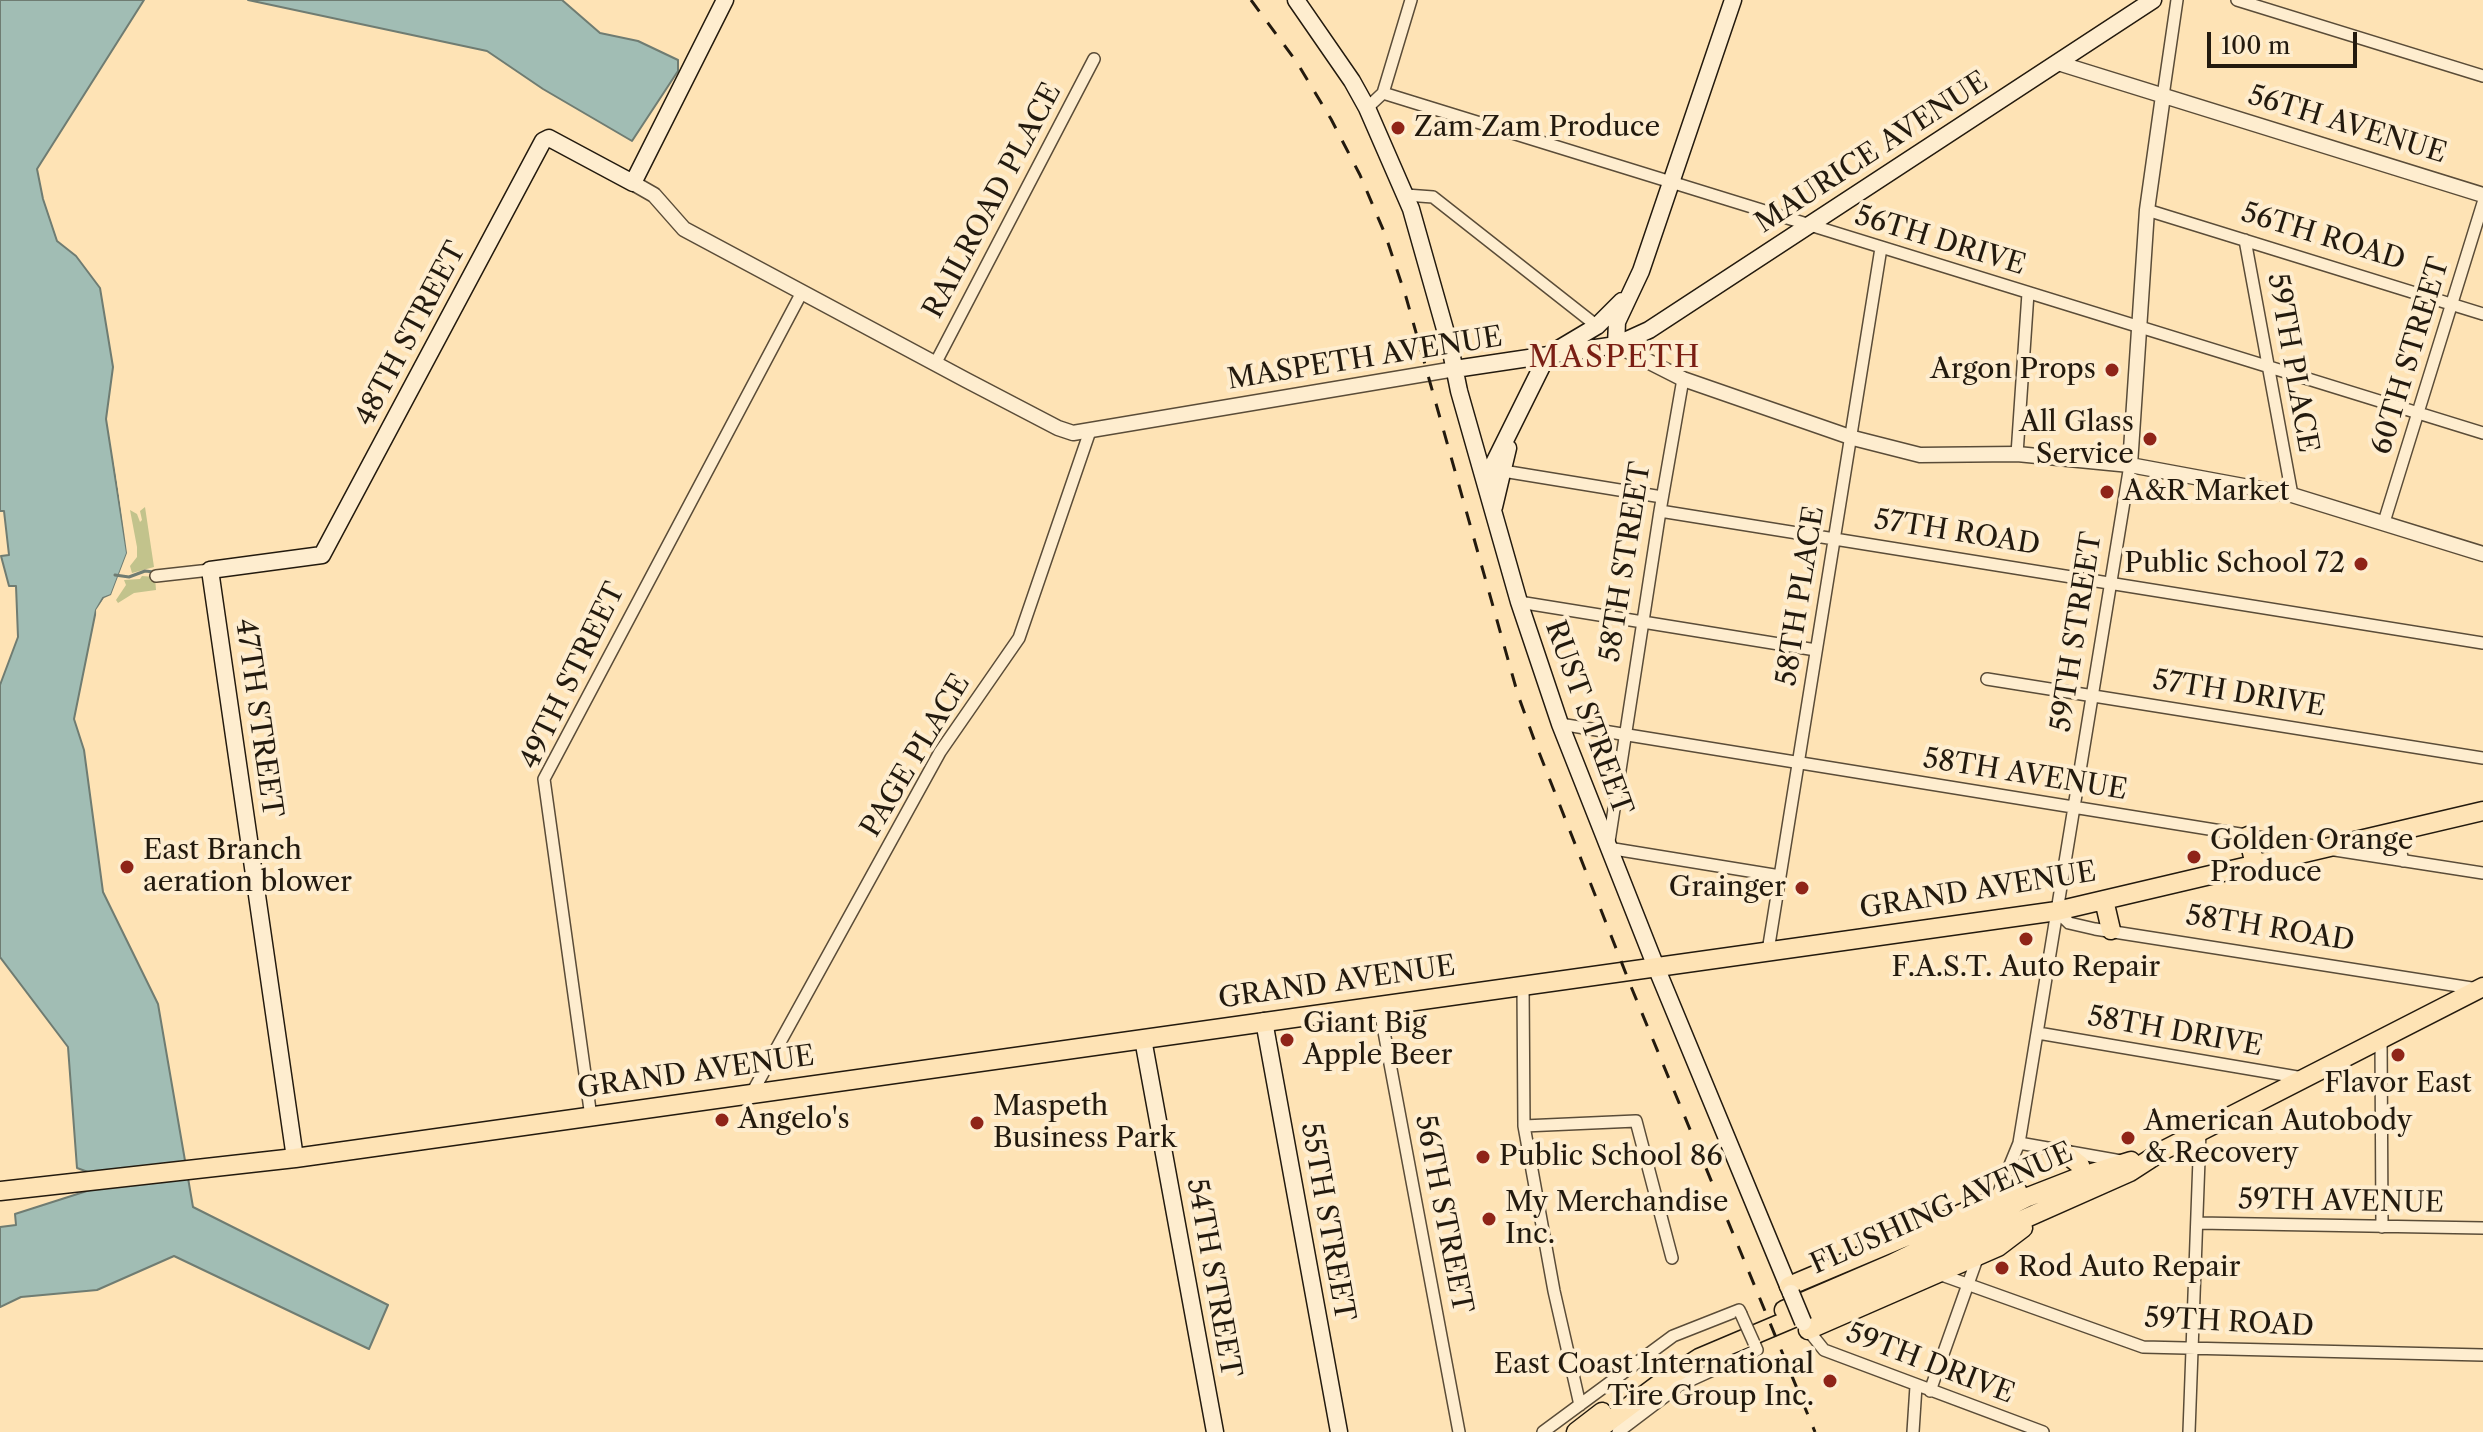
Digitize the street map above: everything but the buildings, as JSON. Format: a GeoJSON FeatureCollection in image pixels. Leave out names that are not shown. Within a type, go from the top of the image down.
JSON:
{"type":"FeatureCollection","features":[{"type":"Feature","properties":{"kind":"main road"},"geometry":{"type":"LineString","coordinates":[[633,183],[725,0]]}},
{"type":"Feature","properties":{"kind":"main road"},"geometry":{"type":"LineString","coordinates":[[1296,0],[1367,108]]}},
{"type":"Feature","properties":{"kind":"main road"},"geometry":{"type":"LineString","coordinates":[[1616,345],[1617,322],[1641,271],[1733,0]]}},
{"type":"Feature","properties":{"kind":"main road","name":"MAURICE AVENUE"},"geometry":{"type":"LineString","coordinates":[[1616,345],[1649,330],[2153,0]]}},
{"type":"Feature","properties":{"kind":"main road","name":"RUST STREET"},"geometry":{"type":"LineString","coordinates":[[1367,108],[1406,195],[1519,602],[1560,724],[1656,967],[1806,1326]]}},
{"type":"Feature","properties":{"kind":"main road","name":"MASPETH AVENUE"},"geometry":{"type":"LineString","coordinates":[[545,139],[549,138],[633,183]]}},
{"type":"Feature","properties":{"kind":"main road","name":"48TH STREET"},"geometry":{"type":"LineString","coordinates":[[210,570],[322,555],[545,139]]}},
{"type":"Feature","properties":{"kind":"main road"},"geometry":{"type":"LineString","coordinates":[[1486,479],[1547,356],[1597,326],[1629,295]]}},
{"type":"Feature","properties":{"kind":"main road","name":"MASPETH AVENUE"},"geometry":{"type":"LineString","coordinates":[[1455,369],[1616,345]]}},
{"type":"Feature","properties":{"kind":"main road"},"geometry":{"type":"LineString","coordinates":[[1494,509],[1512,427]]}},
{"type":"Feature","properties":{"kind":"main road","name":"47TH STREET"},"geometry":{"type":"LineString","coordinates":[[210,570],[295,1158]]}},
{"type":"Feature","properties":{"kind":"main road","name":"GRAND AVENUE"},"geometry":{"type":"LineString","coordinates":[[0,1191],[295,1158],[2057,911],[2483,811]]}},
{"type":"Feature","properties":{"kind":"main road"},"geometry":{"type":"LineString","coordinates":[[2248,836],[2255,865]]}},
{"type":"Feature","properties":{"kind":"main road"},"geometry":{"type":"LineString","coordinates":[[2104,900],[2111,930]]}},
{"type":"Feature","properties":{"kind":"main road","name":"FLUSHING AVENUE"},"geometry":{"type":"LineString","coordinates":[[1576,1432],[1659,1370],[1699,1346],[1891,1264],[2032,1186],[2084,1184],[2130,1172],[2164,1150],[2481,988]]}},
{"type":"Feature","properties":{"kind":"main road","name":"55TH STREET"},"geometry":{"type":"LineString","coordinates":[[1264,1021],[1339,1432]]}},
{"type":"Feature","properties":{"kind":"main road","name":"54TH STREET"},"geometry":{"type":"LineString","coordinates":[[1143,1039],[1215,1432]]}},
{"type":"Feature","properties":{"kind":"main road","name":"FLUSHING AVENUE"},"geometry":{"type":"LineString","coordinates":[[1595,1432],[1699,1358],[2047,1209],[2125,1162],[2164,1150]]}},
{"type":"Feature","properties":{"kind":"main road"},"geometry":{"type":"LineString","coordinates":[[2062,1151],[2080,1165],[2084,1184]]}},
{"type":"Feature","properties":{"kind":"main road"},"geometry":{"type":"LineString","coordinates":[[1790,1290],[1993,1208]]}},
{"type":"Feature","properties":{"kind":"main road"},"geometry":{"type":"LineString","coordinates":[[1806,1326],[1998,1247],[2047,1209]]}},
{"type":"Feature","properties":{"kind":"street"},"geometry":{"type":"LineString","coordinates":[[1367,108],[1383,93],[1411,0]]}},
{"type":"Feature","properties":{"kind":"street","name":"59TH STREET"},"geometry":{"type":"LineString","coordinates":[[1993,1208],[2019,1143],[2130,465],[2147,210],[2177,0]]}},
{"type":"Feature","properties":{"kind":"street"},"geometry":{"type":"LineString","coordinates":[[2237,0],[2483,76]]}},
{"type":"Feature","properties":{"kind":"street","name":"RAILROAD PLACE"},"geometry":{"type":"LineString","coordinates":[[935,364],[1094,59]]}},
{"type":"Feature","properties":{"kind":"street","name":"56TH AVENUE"},"geometry":{"type":"LineString","coordinates":[[2058,63],[2483,195]]}},
{"type":"Feature","properties":{"kind":"street","name":"56TH DRIVE"},"geometry":{"type":"LineString","coordinates":[[1383,93],[2483,433]]}},
{"type":"Feature","properties":{"kind":"street","name":"MASPETH AVENUE"},"geometry":{"type":"LineString","coordinates":[[633,183],[654,195],[684,229],[801,294],[1073,433],[1455,369]]}},
{"type":"Feature","properties":{"kind":"street"},"geometry":{"type":"LineString","coordinates":[[1406,195],[1433,197],[1597,326]]}},
{"type":"Feature","properties":{"kind":"street","name":"60TH STREET"},"geometry":{"type":"LineString","coordinates":[[2384,522],[2483,203]]}},
{"type":"Feature","properties":{"kind":"street","name":"56TH ROAD"},"geometry":{"type":"LineString","coordinates":[[2147,210],[2483,314]]}},
{"type":"Feature","properties":{"kind":"street","name":"59TH PLACE"},"geometry":{"type":"LineString","coordinates":[[2245,240],[2292,495]]}},
{"type":"Feature","properties":{"kind":"street","name":"58TH PLACE"},"geometry":{"type":"LineString","coordinates":[[1768,951],[1853,438],[1881,248]]}},
{"type":"Feature","properties":{"kind":"street"},"geometry":{"type":"LineString","coordinates":[[2017,454],[2028,293]]}},
{"type":"Feature","properties":{"kind":"street","name":"49TH STREET"},"geometry":{"type":"LineString","coordinates":[[591,1117],[544,779],[801,294]]}},
{"type":"Feature","properties":{"kind":"street"},"geometry":{"type":"LineString","coordinates":[[1616,345],[1683,379],[1853,438],[1920,455],[2017,454],[2130,465],[2292,495],[2483,554]]}},
{"type":"Feature","properties":{"kind":"street","name":"58TH STREET"},"geometry":{"type":"LineString","coordinates":[[1608,848],[1683,379]]}},
{"type":"Feature","properties":{"kind":"street","name":"PAGE PLACE"},"geometry":{"type":"LineString","coordinates":[[752,1093],[940,752],[1019,638],[1090,431]]}},
{"type":"Feature","properties":{"kind":"street"},"geometry":{"type":"LineString","coordinates":[[1503,471],[1662,497]]}},
{"type":"Feature","properties":{"kind":"street","name":"57TH ROAD"},"geometry":{"type":"LineString","coordinates":[[1660,511],[2483,643]]}},
{"type":"Feature","properties":{"kind":"street"},"geometry":{"type":"LineString","coordinates":[[156,576],[210,570]]}},
{"type":"Feature","properties":{"kind":"street"},"geometry":{"type":"LineString","coordinates":[[1519,602],[1816,650]]}},
{"type":"Feature","properties":{"kind":"street","name":"57TH DRIVE"},"geometry":{"type":"LineString","coordinates":[[1987,679],[2483,758]]}},
{"type":"Feature","properties":{"kind":"street","name":"58TH AVENUE"},"geometry":{"type":"LineString","coordinates":[[1560,724],[2483,873]]}},
{"type":"Feature","properties":{"kind":"street"},"geometry":{"type":"LineString","coordinates":[[2396,832],[2403,861]]}},
{"type":"Feature","properties":{"kind":"street"},"geometry":{"type":"LineString","coordinates":[[1608,848],[1780,876]]}},
{"type":"Feature","properties":{"kind":"street","name":"58TH ROAD"},"geometry":{"type":"LineString","coordinates":[[2057,911],[2069,923],[2481,988]]}},
{"type":"Feature","properties":{"kind":"street"},"geometry":{"type":"LineString","coordinates":[[1523,985],[1524,1126],[1554,1291],[1580,1405]]}},
{"type":"Feature","properties":{"kind":"street","name":"56TH STREET"},"geometry":{"type":"LineString","coordinates":[[1379,1005],[1459,1432]]}},
{"type":"Feature","properties":{"kind":"street","name":"58TH DRIVE"},"geometry":{"type":"LineString","coordinates":[[2038,1033],[2304,1079]]}},
{"type":"Feature","properties":{"kind":"street"},"geometry":{"type":"LineString","coordinates":[[2381,1039],[2382,1227]]}},
{"type":"Feature","properties":{"kind":"street"},"geometry":{"type":"LineString","coordinates":[[1524,1126],[1636,1121],[1672,1258]]}},
{"type":"Feature","properties":{"kind":"street"},"geometry":{"type":"LineString","coordinates":[[2189,1432],[2200,1132]]}},
{"type":"Feature","properties":{"kind":"street"},"geometry":{"type":"LineString","coordinates":[[2019,1143],[2125,1162]]}},
{"type":"Feature","properties":{"kind":"street","name":"59TH AVENUE"},"geometry":{"type":"LineString","coordinates":[[2198,1223],[2483,1228]]}},
{"type":"Feature","properties":{"kind":"street"},"geometry":{"type":"LineString","coordinates":[[1930,1391],[1979,1255]]}},
{"type":"Feature","properties":{"kind":"street","name":"59TH ROAD"},"geometry":{"type":"LineString","coordinates":[[1936,1273],[2143,1347],[2483,1355]]}},
{"type":"Feature","properties":{"kind":"street"},"geometry":{"type":"LineString","coordinates":[[1543,1432],[1673,1336],[1739,1310],[1757,1350],[1680,1385],[1618,1432]]}},
{"type":"Feature","properties":{"kind":"street","name":"59TH DRIVE"},"geometry":{"type":"LineString","coordinates":[[1806,1326],[1824,1350],[2028,1430],[2043,1432]]}},
{"type":"Feature","properties":{"kind":"street"},"geometry":{"type":"LineString","coordinates":[[1913,1432],[1916,1386]]}},
{"type":"Feature","properties":{"kind":"green space"},"geometry":{"type":"Polygon","coordinates":[[[145,507],[154,567],[132,573],[130,566],[137,557],[137,547],[130,510],[137,514],[140,522],[140,511],[145,507]]]}},
{"type":"Feature","properties":{"kind":"green space"},"geometry":{"type":"Polygon","coordinates":[[[142,576],[155,577],[156,590],[134,593],[118,603],[116,600],[126,585],[124,580],[140,579],[142,576]]]}},
{"type":"Feature","properties":{"kind":"water"},"geometry":{"type":"Polygon","coordinates":[[[0,0],[144,0],[37,169],[57,241],[76,256],[100,288],[113,367],[106,419],[127,553],[111,595],[103,598],[96,610],[74,719],[84,750],[103,892],[158,1004],[193,1207],[388,1305],[369,1349],[174,1256],[97,1290],[21,1297],[0,1307],[0,1227],[16,1225],[15,1214],[90,1190],[88,1172],[77,1168],[68,1047],[0,957],[0,685],[18,637],[16,586],[9,586],[1,556],[9,555],[4,511],[0,511],[0,0]]]}},
{"type":"Feature","properties":{"kind":"water"},"geometry":{"type":"Polygon","coordinates":[[[248,0],[562,0],[600,33],[638,41],[678,60],[678,71],[632,141],[543,89],[487,51],[248,0]]]}},
{"type":"Feature","properties":{"kind":"pier"},"geometry":{"type":"Polygon","coordinates":[[[114,460],[118,462],[131,554],[114,597],[106,601],[97,624],[96,610],[104,598],[111,595],[127,553],[114,460]]]}},
{"type":"Feature","properties":{"kind":"waterway"},"geometry":{"type":"LineString","coordinates":[[115,575],[129,577],[145,571],[154,572]]}},
{"type":"Feature","properties":{"kind":"railway"},"geometry":{"type":"LineString","coordinates":[[1251,0],[1296,61],[1331,119],[1360,175],[1385,234],[1406,297],[1518,695],[1632,989],[1815,1432]]}},
{"type":"Feature","properties":{"kind":"place","name":"Zam Zam Produce"},"geometry":{"type":"Point","coordinates":[1398,128]}},
{"type":"Feature","properties":{"kind":"place","name":"Argon Props"},"geometry":{"type":"Point","coordinates":[2112,370]}},
{"type":"Feature","properties":{"kind":"place","name":"All Glass Service"},"geometry":{"type":"Point","coordinates":[2150,439]}},
{"type":"Feature","properties":{"kind":"place","name":"A&R Market"},"geometry":{"type":"Point","coordinates":[2107,492]}},
{"type":"Feature","properties":{"kind":"place","name":"Public School 72"},"geometry":{"type":"Point","coordinates":[2361,564]}},
{"type":"Feature","properties":{"kind":"place","name":"Golden Orange Produce"},"geometry":{"type":"Point","coordinates":[2194,857]}},
{"type":"Feature","properties":{"kind":"place","name":"East Branch aeration blower"},"geometry":{"type":"Point","coordinates":[127,867]}},
{"type":"Feature","properties":{"kind":"place","name":"Grainger"},"geometry":{"type":"Point","coordinates":[1802,888]}},
{"type":"Feature","properties":{"kind":"place","name":"F.A.S.T. Auto Repair"},"geometry":{"type":"Point","coordinates":[2026,939]}},
{"type":"Feature","properties":{"kind":"place","name":"Giant Big Apple Beer"},"geometry":{"type":"Point","coordinates":[1287,1040]}},
{"type":"Feature","properties":{"kind":"place","name":"Flavor East"},"geometry":{"type":"Point","coordinates":[2398,1055]}},
{"type":"Feature","properties":{"kind":"place","name":"Angelo's"},"geometry":{"type":"Point","coordinates":[722,1120]}},
{"type":"Feature","properties":{"kind":"place","name":"Maspeth Business Park"},"geometry":{"type":"Point","coordinates":[977,1123]}},
{"type":"Feature","properties":{"kind":"place","name":"American Autobody & Recovery"},"geometry":{"type":"Point","coordinates":[2128,1138]}},
{"type":"Feature","properties":{"kind":"place","name":"Public School 86"},"geometry":{"type":"Point","coordinates":[1483,1157]}},
{"type":"Feature","properties":{"kind":"place","name":"My Merchandise Inc."},"geometry":{"type":"Point","coordinates":[1489,1219]}},
{"type":"Feature","properties":{"kind":"place","name":"Rod Auto Repair"},"geometry":{"type":"Point","coordinates":[2002,1268]}},
{"type":"Feature","properties":{"kind":"place","name":"East Coast International Tire Group Inc."},"geometry":{"type":"Point","coordinates":[1830,1381]}},
{"type":"Feature","properties":{"kind":"district","name":"MASPETH"},"geometry":{"type":"Point","coordinates":[1615,358]}}]}
